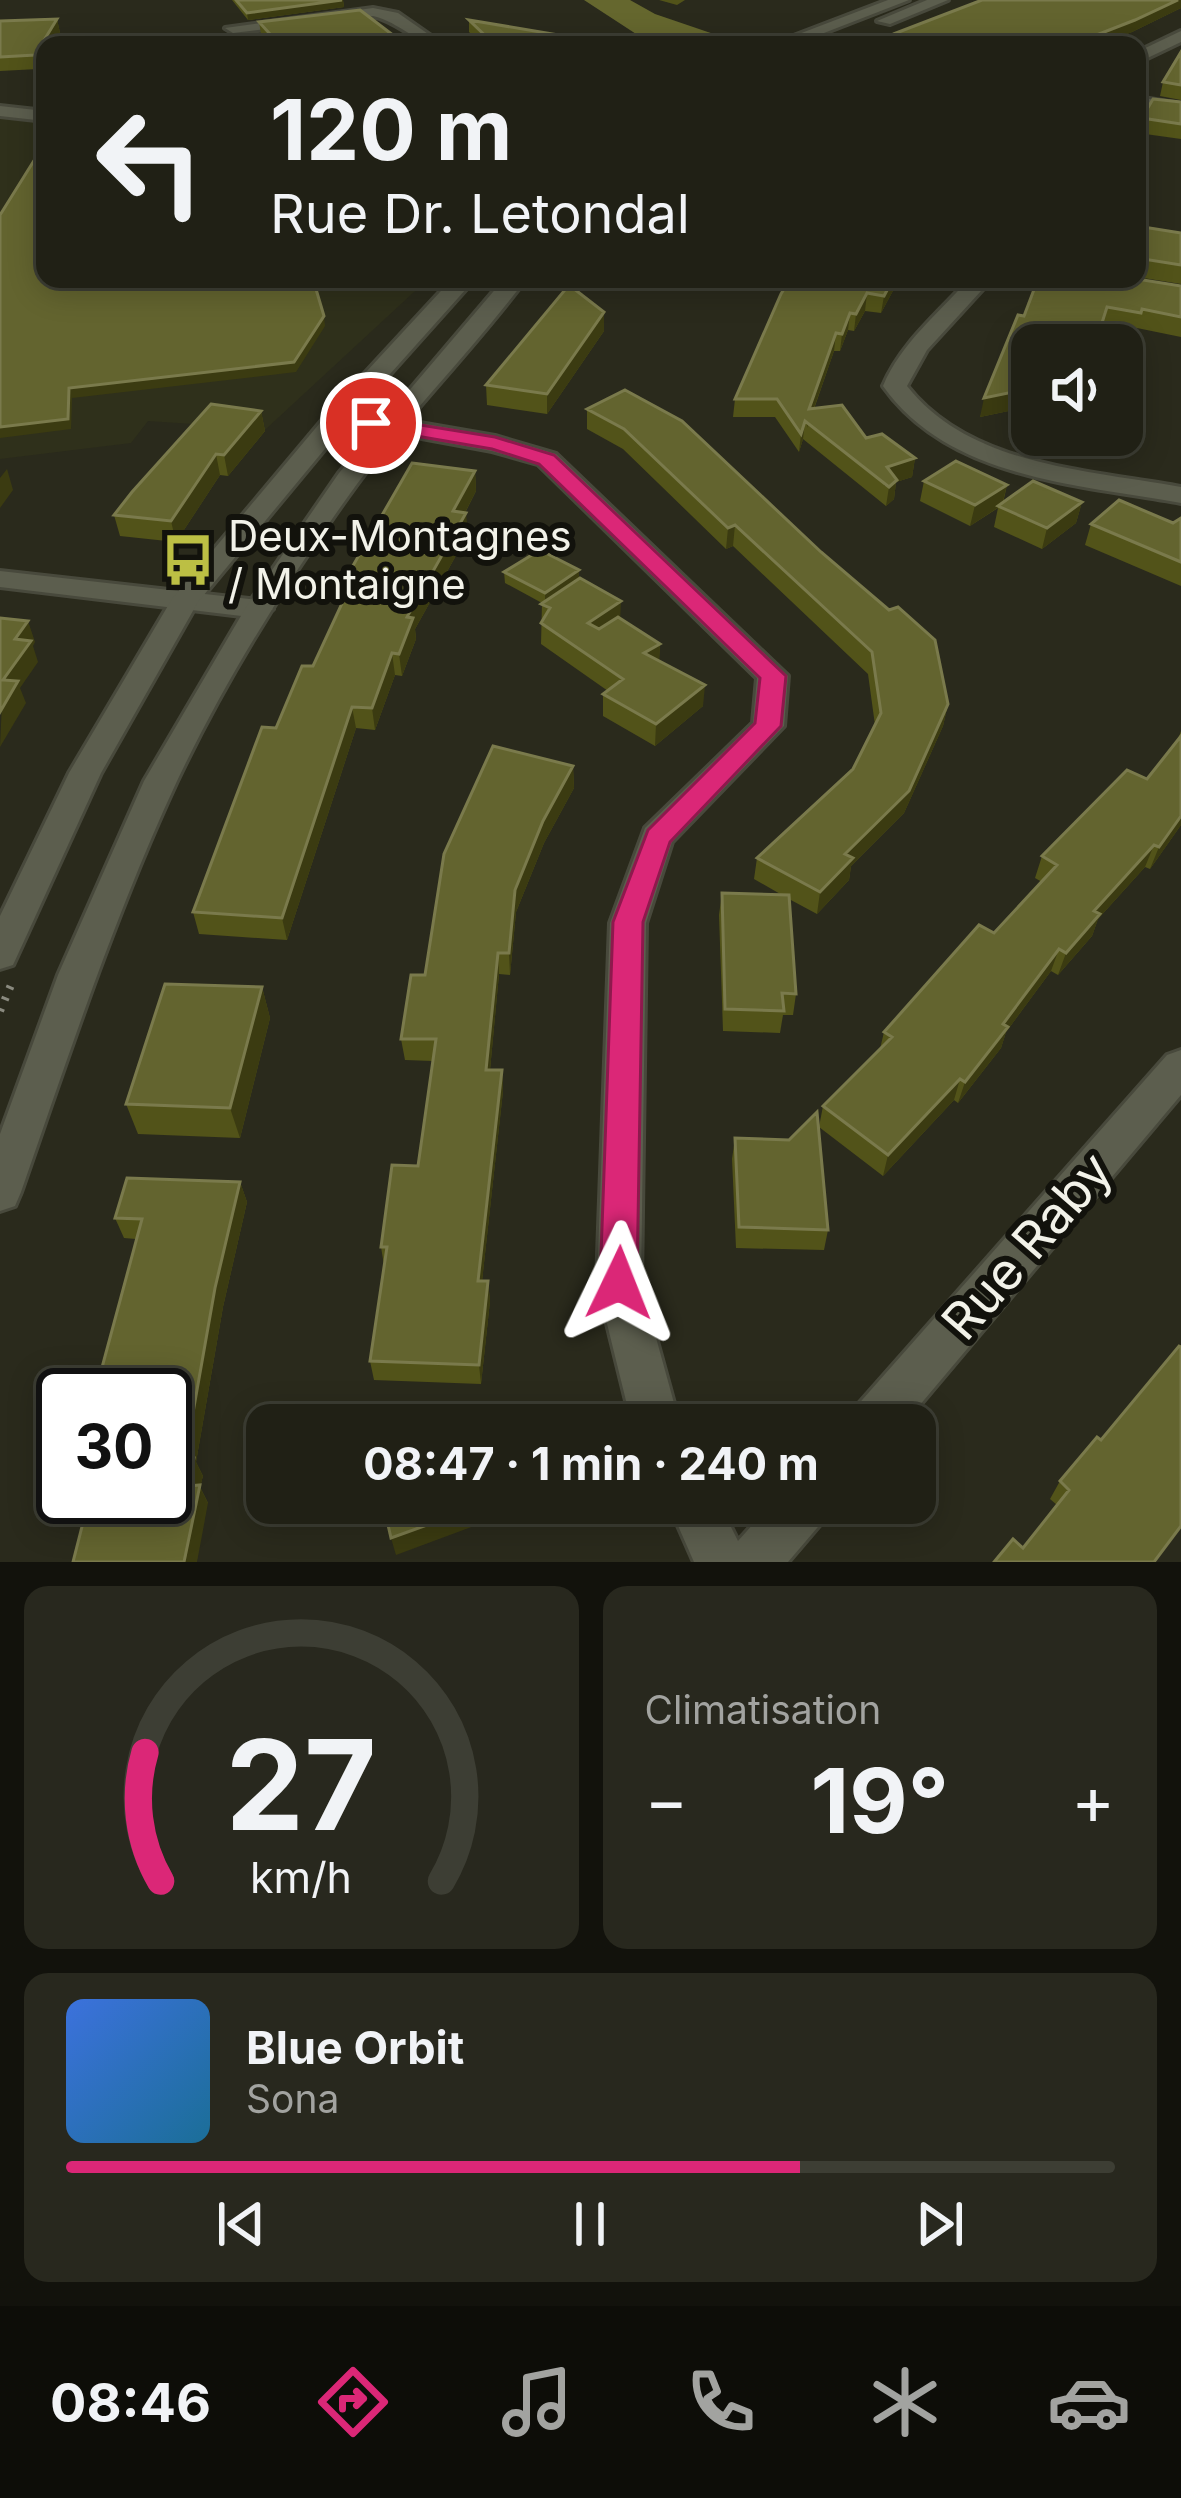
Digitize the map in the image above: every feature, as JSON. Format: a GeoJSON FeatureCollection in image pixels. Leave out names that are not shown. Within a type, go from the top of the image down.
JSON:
{"type":"FeatureCollection","features":[{"type":"Feature","properties":{"kind":"street"},"geometry":{"type":"LineString","coordinates":[[803,36],[902,0]]}},
{"type":"Feature","properties":{"kind":"street"},"geometry":{"type":"LineString","coordinates":[[846,36],[941,0]]}},
{"type":"Feature","properties":{"kind":"street"},"geometry":{"type":"LineString","coordinates":[[233,28],[373,12],[393,16],[423,36]]}},
{"type":"Feature","properties":{"kind":"street"},"geometry":{"type":"LineString","coordinates":[[1146,54],[1181,36]]}},
{"type":"Feature","properties":{"kind":"street"},"geometry":{"type":"LineString","coordinates":[[1146,103],[1181,109]]}},
{"type":"Feature","properties":{"kind":"street"},"geometry":{"type":"LineString","coordinates":[[0,111],[36,115]]}},
{"type":"Feature","properties":{"kind":"street"},"geometry":{"type":"LineString","coordinates":[[0,955],[85,773],[186,599],[340,416],[456,288]]}},
{"type":"Feature","properties":{"kind":"street"},"geometry":{"type":"LineString","coordinates":[[0,1192],[76,975],[161,781],[260,609],[388,427],[507,288]]}},
{"type":"Feature","properties":{"kind":"street"},"geometry":{"type":"LineString","coordinates":[[974,288],[949,319],[901,363],[895,386],[908,409],[949,437],[996,456],[1181,495]]}},
{"type":"Feature","properties":{"kind":"street"},"geometry":{"type":"LineString","coordinates":[[340,416],[495,444],[547,459],[773,676],[768,726],[658,837],[628,922],[619,1283],[647,1404]]}},
{"type":"Feature","properties":{"kind":"street"},"geometry":{"type":"LineString","coordinates":[[0,579],[260,609]]}},
{"type":"Feature","properties":{"kind":"street","name":"Rue Raby"},"geometry":{"type":"LineString","coordinates":[[890,1404],[1181,1067]]}},
{"type":"Feature","properties":{"kind":"street"},"geometry":{"type":"LineString","coordinates":[[703,1524],[721,1562]]}},
{"type":"Feature","properties":{"kind":"street"},"geometry":{"type":"LineString","coordinates":[[754,1562],[787,1524]]}},
{"type":"Feature","properties":{"kind":"shaded area"},"geometry":{"type":"Polygon","coordinates":[[[584,0],[630,0],[655,14],[720,36],[639,36],[584,0]]]}},
{"type":"Feature","properties":{"kind":"shaded area"},"geometry":{"type":"Polygon","coordinates":[[[0,118],[36,122],[36,288],[418,288],[266,429],[148,421],[131,443],[0,459],[0,118]]]}},
{"type":"Feature","properties":{"kind":"building"},"geometry":{"type":"Polygon","coordinates":[[[236,0],[342,0],[247,13],[236,0]]]}},
{"type":"Feature","properties":{"kind":"building"},"geometry":{"type":"Polygon","coordinates":[[[982,0],[1178,0],[1094,36],[896,33],[982,0]]]}},
{"type":"Feature","properties":{"kind":"building"},"geometry":{"type":"Polygon","coordinates":[[[360,10],[394,36],[272,36],[259,22],[360,10]]]}},
{"type":"Feature","properties":{"kind":"building"},"geometry":{"type":"Polygon","coordinates":[[[57,19],[47,36],[36,36],[35,55],[0,57],[0,21],[57,19]]]}},
{"type":"Feature","properties":{"kind":"building"},"geometry":{"type":"Polygon","coordinates":[[[469,20],[564,36],[486,36],[469,20]]]}},
{"type":"Feature","properties":{"kind":"building"},"geometry":{"type":"Polygon","coordinates":[[[1181,52],[1181,85],[1163,82],[1181,52]]]}},
{"type":"Feature","properties":{"kind":"building"},"geometry":{"type":"Polygon","coordinates":[[[1153,99],[1181,102],[1181,124],[1146,119],[1153,99]]]}},
{"type":"Feature","properties":{"kind":"building"},"geometry":{"type":"Polygon","coordinates":[[[36,157],[36,288],[316,288],[324,316],[294,362],[69,388],[68,419],[0,427],[0,215],[36,157]]]}},
{"type":"Feature","properties":{"kind":"building"},"geometry":{"type":"Polygon","coordinates":[[[1146,227],[1181,233],[1181,265],[1146,259],[1146,227]]]}},
{"type":"Feature","properties":{"kind":"building"},"geometry":{"type":"Polygon","coordinates":[[[1146,280],[1181,286],[1181,317],[1107,307],[1102,324],[1014,324],[1018,315],[1024,316],[1035,288],[1146,288],[1146,280]]]}},
{"type":"Feature","properties":{"kind":"building"},"geometry":{"type":"Polygon","coordinates":[[[567,288],[604,312],[547,394],[486,385],[567,288]]]}},
{"type":"Feature","properties":{"kind":"building"},"geometry":{"type":"Polygon","coordinates":[[[785,288],[888,288],[884,296],[867,293],[856,314],[850,313],[842,334],[836,333],[809,409],[842,405],[866,438],[882,434],[915,458],[887,467],[897,480],[889,487],[805,421],[801,434],[777,399],[735,399],[785,288]]]}},
{"type":"Feature","properties":{"kind":"building"},"geometry":{"type":"Polygon","coordinates":[[[1011,332],[1011,392],[984,398],[1011,332]]]}},
{"type":"Feature","properties":{"kind":"building"},"geometry":{"type":"Polygon","coordinates":[[[625,390],[682,421],[821,552],[889,610],[898,607],[935,640],[948,704],[909,791],[845,854],[853,858],[820,892],[757,858],[853,769],[881,713],[872,652],[735,525],[728,528],[624,429],[587,409],[625,390]]]}},
{"type":"Feature","properties":{"kind":"building"},"geometry":{"type":"Polygon","coordinates":[[[211,404],[261,411],[224,455],[216,454],[171,521],[114,515],[132,492],[211,404]]]}},
{"type":"Feature","properties":{"kind":"building"},"geometry":{"type":"Polygon","coordinates":[[[956,461],[1007,485],[975,505],[924,481],[956,461]]]}},
{"type":"Feature","properties":{"kind":"building"},"geometry":{"type":"Polygon","coordinates":[[[412,463],[475,471],[453,511],[466,513],[407,617],[413,618],[399,654],[392,653],[372,708],[352,707],[282,918],[193,912],[262,727],[276,728],[302,666],[313,666],[351,584],[343,583],[412,463]]]}},
{"type":"Feature","properties":{"kind":"building"},"geometry":{"type":"Polygon","coordinates":[[[1033,481],[1082,502],[1047,528],[998,506],[1033,481]]]}},
{"type":"Feature","properties":{"kind":"building"},"geometry":{"type":"Polygon","coordinates":[[[1119,500],[1173,523],[1181,518],[1181,562],[1091,524],[1119,500]]]}},
{"type":"Feature","properties":{"kind":"building"},"geometry":{"type":"Polygon","coordinates":[[[540,550],[579,570],[545,593],[504,572],[540,550]]]}},
{"type":"Feature","properties":{"kind":"building"},"geometry":{"type":"Polygon","coordinates":[[[580,578],[621,601],[588,623],[599,629],[618,617],[660,644],[644,653],[705,685],[656,724],[603,694],[623,679],[541,623],[550,608],[541,604],[580,578]]]}},
{"type":"Feature","properties":{"kind":"building"},"geometry":{"type":"Polygon","coordinates":[[[0,618],[28,621],[15,639],[31,641],[3,680],[18,681],[0,712],[0,618]]]}},
{"type":"Feature","properties":{"kind":"building"},"geometry":{"type":"Polygon","coordinates":[[[1181,736],[1181,816],[1159,847],[1154,845],[1094,911],[1100,914],[1066,953],[1059,949],[965,1082],[960,1079],[888,1155],[823,1106],[892,1037],[884,1032],[979,925],[994,933],[1057,865],[1042,856],[1127,770],[1147,779],[1181,736]]]}},
{"type":"Feature","properties":{"kind":"building"},"geometry":{"type":"Polygon","coordinates":[[[493,746],[573,766],[543,821],[515,890],[509,953],[498,953],[486,1070],[502,1070],[478,1281],[488,1281],[479,1365],[370,1361],[387,1247],[381,1247],[392,1165],[418,1166],[436,1039],[401,1039],[411,975],[425,975],[444,854],[493,746]]]}},
{"type":"Feature","properties":{"kind":"building"},"geometry":{"type":"Polygon","coordinates":[[[722,893],[789,895],[796,994],[782,993],[784,1011],[725,1009],[722,893]]]}},
{"type":"Feature","properties":{"kind":"building"},"geometry":{"type":"Polygon","coordinates":[[[165,984],[262,987],[230,1108],[126,1104],[165,984]]]}},
{"type":"Feature","properties":{"kind":"building"},"geometry":{"type":"Polygon","coordinates":[[[817,1112],[828,1230],[739,1227],[735,1138],[789,1140],[817,1112]]]}},
{"type":"Feature","properties":{"kind":"building"},"geometry":{"type":"Polygon","coordinates":[[[127,1178],[240,1182],[192,1418],[192,1368],[102,1368],[142,1219],[115,1218],[127,1178]]]}},
{"type":"Feature","properties":{"kind":"building"},"geometry":{"type":"Polygon","coordinates":[[[1179,1346],[1181,1526],[1154,1562],[994,1562],[1013,1539],[1023,1548],[1069,1490],[1060,1481],[1097,1437],[1101,1440],[1179,1346]]]}},
{"type":"Feature","properties":{"kind":"building"},"geometry":{"type":"Polygon","coordinates":[[[200,1485],[192,1524],[192,1486],[200,1485]]]}},
{"type":"Feature","properties":{"kind":"building"},"geometry":{"type":"Polygon","coordinates":[[[83,1524],[192,1524],[184,1562],[73,1562],[83,1524]]]}},
{"type":"Feature","properties":{"kind":"building"},"geometry":{"type":"Polygon","coordinates":[[[388,1524],[430,1524],[391,1538],[388,1524]]]}},
{"type":"Feature","properties":{"kind":"place","name":"Deux-Montagnes / Montaigne"},"geometry":{"type":"Point","coordinates":[188,560]}},
{"type":"Feature","properties":{"kind":"route"},"geometry":{"type":"LineString","coordinates":[[371,423],[495,444],[547,459],[773,676],[768,726],[658,837],[628,922],[619,1283]]}}]}
